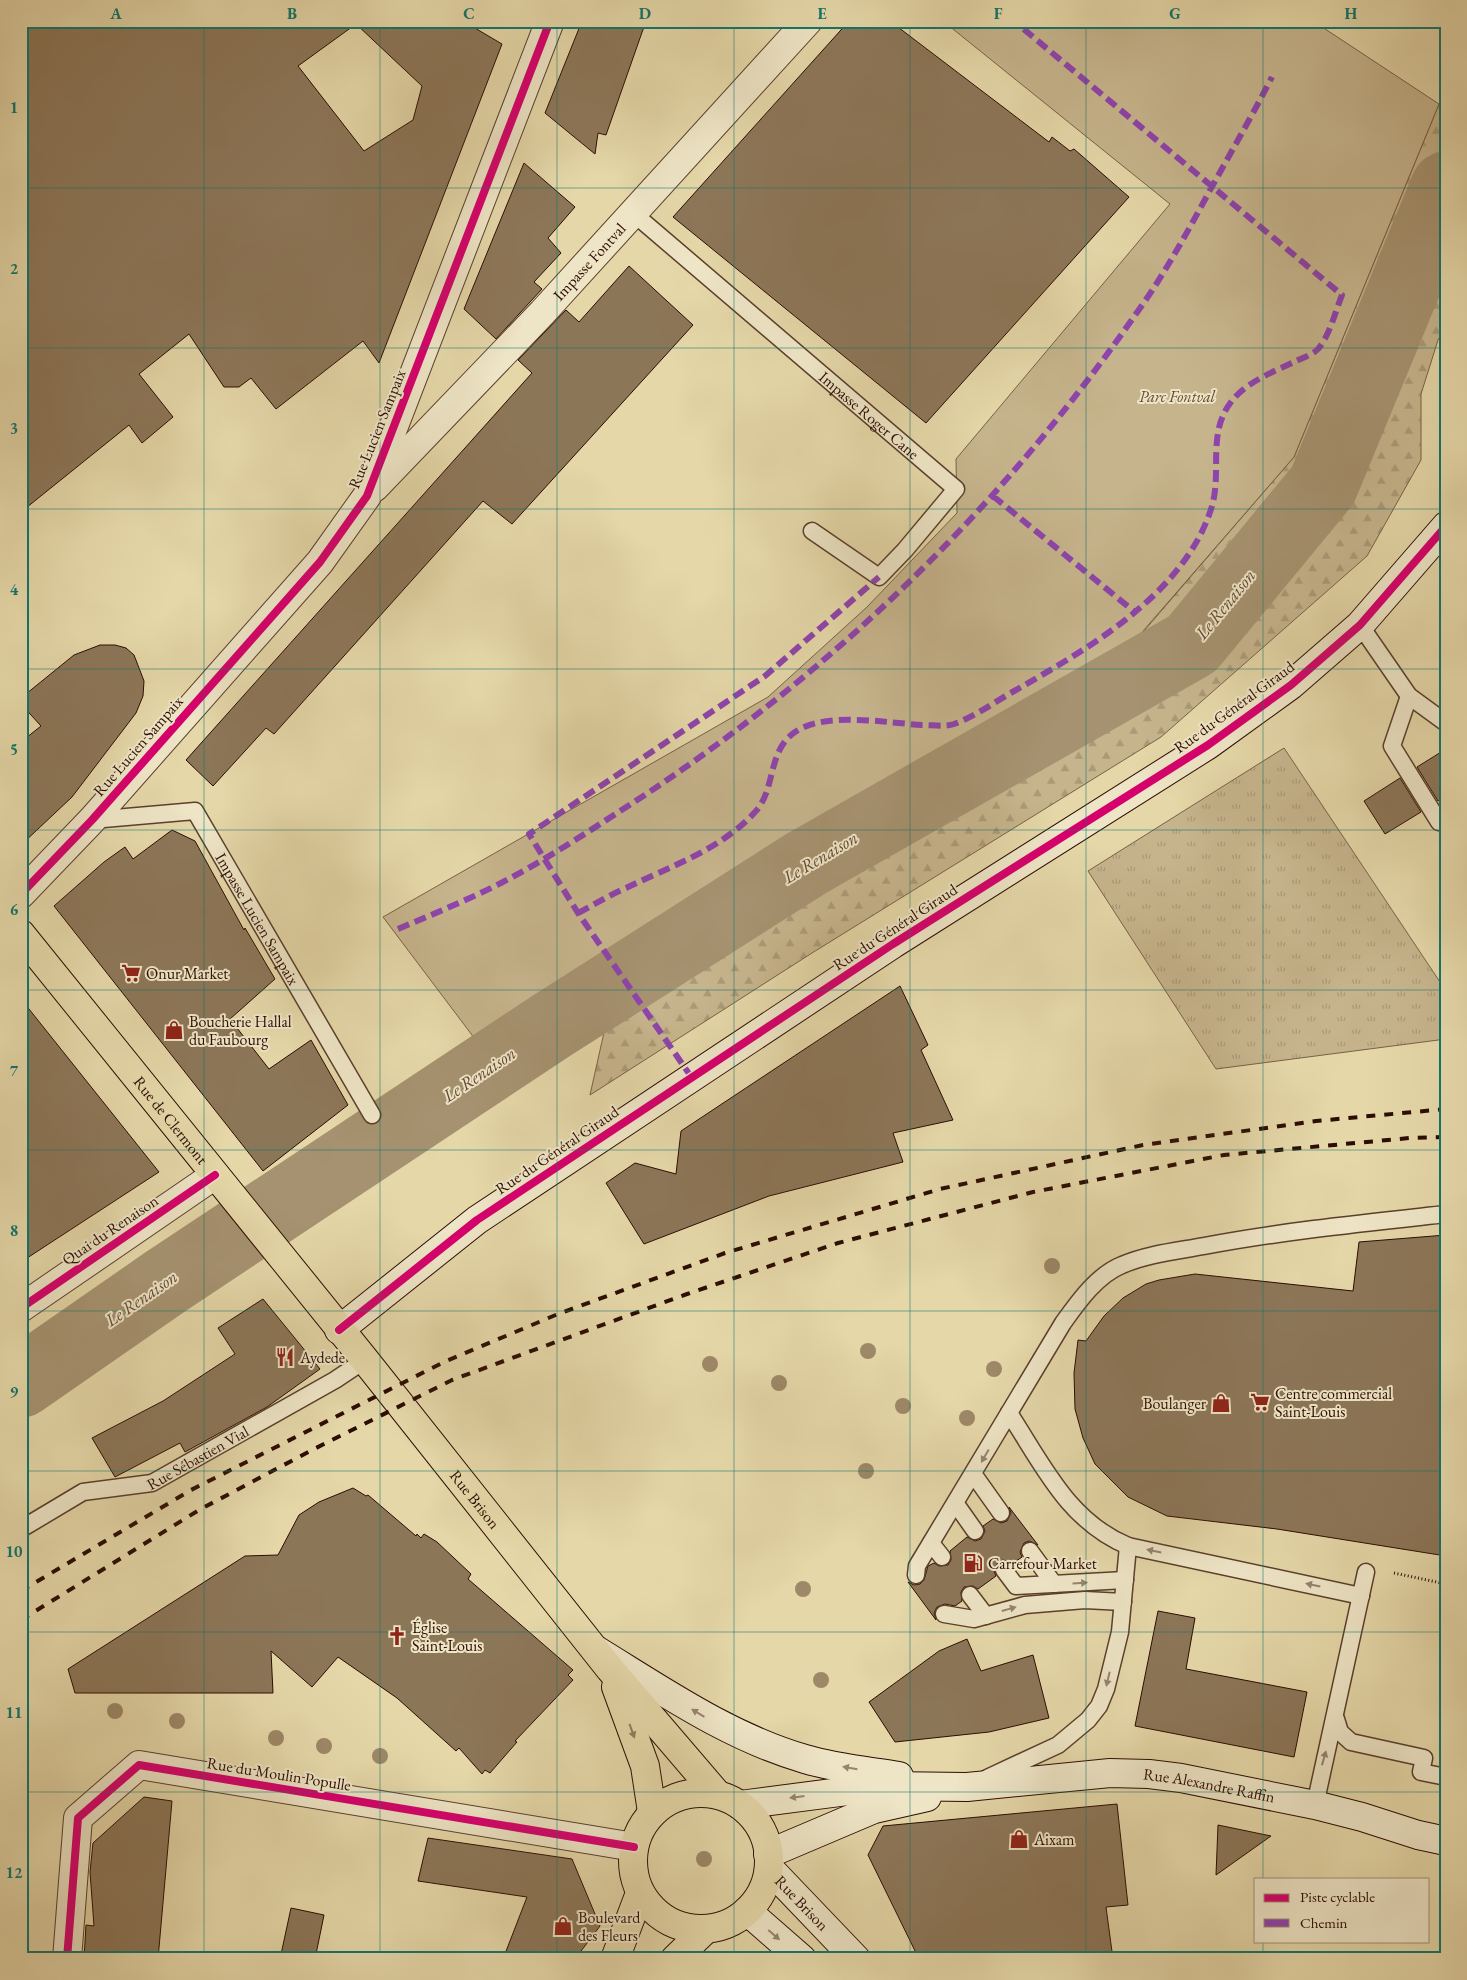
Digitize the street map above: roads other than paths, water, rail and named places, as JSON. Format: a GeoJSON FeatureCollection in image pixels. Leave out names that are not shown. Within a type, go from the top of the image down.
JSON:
{"type":"FeatureCollection","features":[{"type":"Feature","properties":{"kind":"main road","name":"Rue de Clermont"},"geometry":{"type":"LineString","coordinates":[[21,934],[339,1330]]}},
{"type":"Feature","properties":{"kind":"main road","name":"Rue Brison"},"geometry":{"type":"LineString","coordinates":[[339,1330],[610,1669],[728,1800]]}},
{"type":"Feature","properties":{"kind":"main road","name":"Rue Brison"},"geometry":{"type":"LineString","coordinates":[[610,1669],[645,1766],[652,1812]]}},
{"type":"Feature","properties":{"kind":"main road"},"geometry":{"type":"LineString","coordinates":[[699,1792],[728,1800],[754,1818],[764,1835],[769,1861],[765,1884],[757,1899],[747,1911],[727,1924],[706,1929],[686,1928],[668,1921],[652,1909],[640,1893],[633,1871],[634,1847],[640,1828],[652,1812],[666,1802],[682,1795],[699,1792]]}},
{"type":"Feature","properties":{"kind":"main road"},"geometry":{"type":"LineString","coordinates":[[614,1959],[640,1893]]}},
{"type":"Feature","properties":{"kind":"main road"},"geometry":{"type":"LineString","coordinates":[[675,1959],[706,1929]]}},
{"type":"Feature","properties":{"kind":"street","name":"Rue Lucien Sampaix"},"geometry":{"type":"LineString","coordinates":[[21,894],[92,820],[320,562],[366,496],[550,21]]}},
{"type":"Feature","properties":{"kind":"street","name":"Impasse Fontval"},"geometry":{"type":"LineString","coordinates":[[366,496],[542,313],[808,21]]}},
{"type":"Feature","properties":{"kind":"street","name":"Rue du Général Giraud"},"geometry":{"type":"LineString","coordinates":[[339,1330],[477,1220],[893,944],[1208,745],[1291,685],[1360,626],[1446,526]]}},
{"type":"Feature","properties":{"kind":"street","name":"Quai du Renaison"},"geometry":{"type":"LineString","coordinates":[[21,1308],[215,1175]]}},
{"type":"Feature","properties":{"kind":"street"},"geometry":{"type":"LineString","coordinates":[[592,1647],[710,1720],[767,1746],[806,1760],[967,1787]]}},
{"type":"Feature","properties":{"kind":"street","name":"Rue du Moulin Populle"},"geometry":{"type":"LineString","coordinates":[[67,1959],[78,1818],[139,1765],[634,1847]]}},
{"type":"Feature","properties":{"kind":"street","name":"Rue Alexandre Raffin"},"geometry":{"type":"LineString","coordinates":[[728,1800],[886,1786],[967,1787],[1110,1773],[1149,1774],[1181,1778],[1315,1805],[1362,1817],[1418,1835],[1446,1841]]}},
{"type":"Feature","properties":{"kind":"street","name":"Rue Alexandre Raffin"},"geometry":{"type":"LineString","coordinates":[[769,1861],[874,1809],[967,1787]]}},
{"type":"Feature","properties":{"kind":"street","name":"Rue Brison"},"geometry":{"type":"LineString","coordinates":[[769,1861],[856,1959]]}},
{"type":"Feature","properties":{"kind":"street"},"geometry":{"type":"LineString","coordinates":[[747,1911],[802,1959]]}},
{"type":"Feature","properties":{"kind":"lane","name":"Impasse Roger Cane"},"geometry":{"type":"LineString","coordinates":[[633,213],[956,489],[905,550],[879,577],[812,531]]}},
{"type":"Feature","properties":{"kind":"lane"},"geometry":{"type":"LineString","coordinates":[[1360,626],[1410,696],[1446,723]]}},
{"type":"Feature","properties":{"kind":"lane"},"geometry":{"type":"LineString","coordinates":[[1410,696],[1392,746],[1439,822],[1446,817]]}},
{"type":"Feature","properties":{"kind":"lane","name":"Impasse Lucien Sampaix"},"geometry":{"type":"LineString","coordinates":[[92,820],[195,811],[372,1115]]}},
{"type":"Feature","properties":{"kind":"lane"},"geometry":{"type":"LineString","coordinates":[[916,1576],[917,1566],[974,1475],[1063,1324],[1080,1300],[1102,1278],[1121,1265],[1149,1257],[1277,1233],[1446,1214]]}},
{"type":"Feature","properties":{"kind":"lane","name":"Rue Sébastien Vial"},"geometry":{"type":"LineString","coordinates":[[21,1528],[83,1492],[152,1483],[335,1380],[364,1360]]}},
{"type":"Feature","properties":{"kind":"lane"},"geometry":{"type":"LineString","coordinates":[[1009,1413],[1067,1503],[1096,1528],[1128,1546],[1360,1596]]}},
{"type":"Feature","properties":{"kind":"lane"},"geometry":{"type":"LineString","coordinates":[[974,1475],[1001,1513]]}},
{"type":"Feature","properties":{"kind":"lane"},"geometry":{"type":"LineString","coordinates":[[956,1504],[975,1531]]}},
{"type":"Feature","properties":{"kind":"lane"},"geometry":{"type":"LineString","coordinates":[[931,1543],[942,1557]]}},
{"type":"Feature","properties":{"kind":"lane"},"geometry":{"type":"LineString","coordinates":[[967,1787],[1058,1745],[1088,1720],[1099,1706],[1106,1689],[1120,1632],[1128,1546]]}},
{"type":"Feature","properties":{"kind":"lane"},"geometry":{"type":"LineString","coordinates":[[1030,1551],[1054,1584]]}},
{"type":"Feature","properties":{"kind":"lane"},"geometry":{"type":"LineString","coordinates":[[1004,1570],[1016,1586],[1125,1580]]}},
{"type":"Feature","properties":{"kind":"lane"},"geometry":{"type":"LineString","coordinates":[[1315,1805],[1321,1768],[1336,1719],[1366,1572]]}},
{"type":"Feature","properties":{"kind":"lane"},"geometry":{"type":"LineString","coordinates":[[970,1595],[986,1616]]}},
{"type":"Feature","properties":{"kind":"lane"},"geometry":{"type":"LineString","coordinates":[[944,1614],[974,1619],[1025,1605],[1085,1600],[1123,1602]]}},
{"type":"Feature","properties":{"kind":"lane"},"geometry":{"type":"LineString","coordinates":[[1336,1719],[1340,1732],[1350,1742],[1424,1758],[1421,1772],[1446,1777]]}},
{"type":"Feature","properties":{"kind":"waterway","name":"Le Renaison"},"geometry":{"type":"LineString","coordinates":[[21,1382],[165,1282],[551,1026],[807,863],[1192,644],[1323,485],[1446,187]]}},
{"type":"Feature","properties":{"kind":"railway"},"geometry":{"type":"LineString","coordinates":[[21,1591],[191,1490],[444,1362],[558,1314],[725,1253],[940,1189],[1143,1145],[1316,1121],[1446,1109]]}},
{"type":"Feature","properties":{"kind":"railway"},"geometry":{"type":"LineString","coordinates":[[21,1620],[199,1510],[312,1450],[452,1380],[687,1294],[838,1243],[1033,1192],[1224,1155],[1410,1138],[1446,1137]]}},
{"type":"Feature","properties":{"kind":"place","name":"Onur Market"},"geometry":{"type":"Point","coordinates":[131,973]}},
{"type":"Feature","properties":{"kind":"place","name":"Boucherie Hallal du Faubourg"},"geometry":{"type":"Point","coordinates":[174,1030]}},
{"type":"Feature","properties":{"kind":"place","name":"Aydede"},"geometry":{"type":"Point","coordinates":[285,1357]}},
{"type":"Feature","properties":{"kind":"place","name":"Centre commercial Saint-Louis"},"geometry":{"type":"Point","coordinates":[1260,1402]}},
{"type":"Feature","properties":{"kind":"place","name":"Boulanger"},"geometry":{"type":"Point","coordinates":[1221,1403]}},
{"type":"Feature","properties":{"kind":"place","name":"Carrefour Market"},"geometry":{"type":"Point","coordinates":[973,1563]}},
{"type":"Feature","properties":{"kind":"place","name":"Église Saint-Louis"},"geometry":{"type":"Point","coordinates":[397,1636]}},
{"type":"Feature","properties":{"kind":"place","name":"Aixam"},"geometry":{"type":"Point","coordinates":[1019,1839]}},
{"type":"Feature","properties":{"kind":"place","name":"Boulevard des Fleurs"},"geometry":{"type":"Point","coordinates":[563,1926]}},
{"type":"Feature","properties":{"kind":"park label","name":"Parc Fontval"},"geometry":{"type":"Point","coordinates":[1177,396]}}]}
